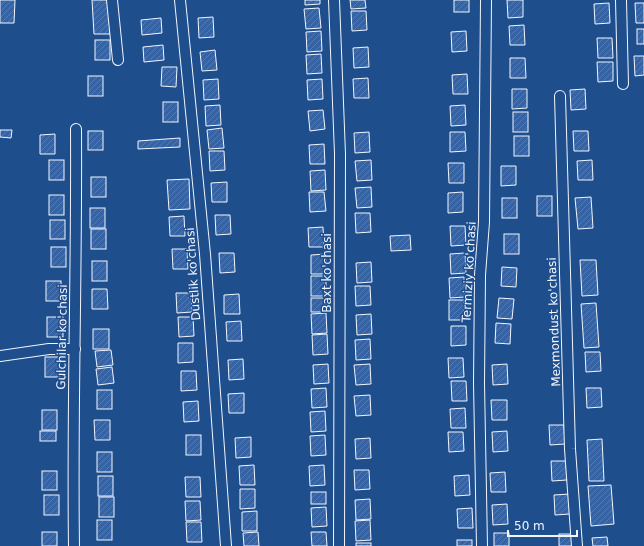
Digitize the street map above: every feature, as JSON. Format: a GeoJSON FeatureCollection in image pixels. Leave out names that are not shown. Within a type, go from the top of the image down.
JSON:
{"type":"FeatureCollection","features":[{"type":"Feature","properties":{"kind":"street"},"geometry":{"type":"LineString","coordinates":[[112,0],[118,60]]}},
{"type":"Feature","properties":{"kind":"street","name":"Dustlik ko'chasi"},"geometry":{"type":"LineString","coordinates":[[180,0],[205,254],[226,546]]}},
{"type":"Feature","properties":{"kind":"street","name":"Baxt ko'chasi"},"geometry":{"type":"LineString","coordinates":[[334,0],[340,154],[339,546]]}},
{"type":"Feature","properties":{"kind":"street","name":"Termiziy ko'chasi"},"geometry":{"type":"LineString","coordinates":[[482,546],[479,376],[480,274],[484,222],[486,0]]}},
{"type":"Feature","properties":{"kind":"street"},"geometry":{"type":"LineString","coordinates":[[621,0],[623,84]]}},
{"type":"Feature","properties":{"kind":"street","name":"Mexmondust ko'chasi"},"geometry":{"type":"LineString","coordinates":[[560,96],[570,449],[577,546]]}},
{"type":"Feature","properties":{"kind":"street","name":"Gulchilar ko'chasi"},"geometry":{"type":"LineString","coordinates":[[74,546],[73,444],[77,252],[76,129]]}},
{"type":"Feature","properties":{"kind":"street"},"geometry":{"type":"LineString","coordinates":[[0,356],[49,350],[75,349]]}},
{"type":"Feature","properties":{"kind":"building"},"geometry":{"type":"Polygon","coordinates":[[[0,0],[15,0],[14,23],[0,23],[0,0]]]}},
{"type":"Feature","properties":{"kind":"building"},"geometry":{"type":"Polygon","coordinates":[[[92,0],[108,0],[110,34],[94,34],[92,0]]]}},
{"type":"Feature","properties":{"kind":"building"},"geometry":{"type":"Polygon","coordinates":[[[305,0],[320,0],[320,4],[305,5],[305,0]]]}},
{"type":"Feature","properties":{"kind":"building"},"geometry":{"type":"Polygon","coordinates":[[[350,0],[365,0],[366,8],[351,9],[350,0]]]}},
{"type":"Feature","properties":{"kind":"building"},"geometry":{"type":"Polygon","coordinates":[[[454,0],[469,0],[469,12],[454,12],[454,0]]]}},
{"type":"Feature","properties":{"kind":"building"},"geometry":{"type":"Polygon","coordinates":[[[507,0],[523,0],[523,17],[508,18],[507,0]]]}},
{"type":"Feature","properties":{"kind":"building"},"geometry":{"type":"Polygon","coordinates":[[[609,3],[610,23],[595,24],[594,4],[609,3]]]}},
{"type":"Feature","properties":{"kind":"building"},"geometry":{"type":"Polygon","coordinates":[[[635,3],[644,3],[644,23],[636,23],[635,3]]]}},
{"type":"Feature","properties":{"kind":"building"},"geometry":{"type":"Polygon","coordinates":[[[319,8],[321,28],[306,29],[304,9],[319,8]]]}},
{"type":"Feature","properties":{"kind":"building"},"geometry":{"type":"Polygon","coordinates":[[[351,11],[366,11],[367,30],[352,31],[351,11]]]}},
{"type":"Feature","properties":{"kind":"building"},"geometry":{"type":"Polygon","coordinates":[[[213,17],[214,37],[199,38],[198,18],[213,17]]]}},
{"type":"Feature","properties":{"kind":"building"},"geometry":{"type":"Polygon","coordinates":[[[161,18],[162,33],[142,35],[141,20],[161,18]]]}},
{"type":"Feature","properties":{"kind":"building"},"geometry":{"type":"Polygon","coordinates":[[[524,25],[525,45],[510,45],[509,26],[524,25]]]}},
{"type":"Feature","properties":{"kind":"building"},"geometry":{"type":"Polygon","coordinates":[[[637,29],[644,29],[644,44],[637,44],[637,29]]]}},
{"type":"Feature","properties":{"kind":"building"},"geometry":{"type":"Polygon","coordinates":[[[321,31],[322,51],[307,52],[306,32],[321,31]]]}},
{"type":"Feature","properties":{"kind":"building"},"geometry":{"type":"Polygon","coordinates":[[[466,31],[467,51],[452,52],[451,32],[466,31]]]}},
{"type":"Feature","properties":{"kind":"building"},"geometry":{"type":"Polygon","coordinates":[[[597,38],[612,38],[613,58],[598,58],[597,38]]]}},
{"type":"Feature","properties":{"kind":"building"},"geometry":{"type":"Polygon","coordinates":[[[95,40],[110,40],[110,60],[95,60],[95,40]]]}},
{"type":"Feature","properties":{"kind":"building"},"geometry":{"type":"Polygon","coordinates":[[[163,45],[164,60],[144,62],[143,47],[163,45]]]}},
{"type":"Feature","properties":{"kind":"building"},"geometry":{"type":"Polygon","coordinates":[[[368,47],[369,67],[354,68],[353,48],[368,47]]]}},
{"type":"Feature","properties":{"kind":"building"},"geometry":{"type":"Polygon","coordinates":[[[215,50],[217,70],[202,71],[200,52],[215,50]]]}},
{"type":"Feature","properties":{"kind":"building"},"geometry":{"type":"Polygon","coordinates":[[[321,54],[322,73],[307,74],[306,55],[321,54]]]}},
{"type":"Feature","properties":{"kind":"building"},"geometry":{"type":"Polygon","coordinates":[[[634,56],[644,56],[644,75],[635,76],[634,56]]]}},
{"type":"Feature","properties":{"kind":"building"},"geometry":{"type":"Polygon","coordinates":[[[510,58],[525,58],[526,78],[510,78],[510,58]]]}},
{"type":"Feature","properties":{"kind":"building"},"geometry":{"type":"Polygon","coordinates":[[[597,62],[613,62],[613,81],[598,82],[597,62]]]}},
{"type":"Feature","properties":{"kind":"building"},"geometry":{"type":"Polygon","coordinates":[[[162,67],[177,67],[176,87],[161,86],[162,67]]]}},
{"type":"Feature","properties":{"kind":"building"},"geometry":{"type":"Polygon","coordinates":[[[467,74],[468,94],[453,94],[452,75],[467,74]]]}},
{"type":"Feature","properties":{"kind":"building"},"geometry":{"type":"Polygon","coordinates":[[[88,76],[103,76],[103,96],[88,96],[88,76]]]}},
{"type":"Feature","properties":{"kind":"building"},"geometry":{"type":"Polygon","coordinates":[[[368,78],[369,98],[354,98],[353,79],[368,78]]]}},
{"type":"Feature","properties":{"kind":"building"},"geometry":{"type":"Polygon","coordinates":[[[218,79],[219,99],[204,100],[203,80],[218,79]]]}},
{"type":"Feature","properties":{"kind":"building"},"geometry":{"type":"Polygon","coordinates":[[[322,79],[323,99],[308,100],[307,80],[322,79]]]}},
{"type":"Feature","properties":{"kind":"building"},"geometry":{"type":"Polygon","coordinates":[[[512,89],[527,89],[527,108],[512,109],[512,89]]]}},
{"type":"Feature","properties":{"kind":"building"},"geometry":{"type":"Polygon","coordinates":[[[585,89],[586,109],[571,110],[570,90],[585,89]]]}},
{"type":"Feature","properties":{"kind":"building"},"geometry":{"type":"Polygon","coordinates":[[[163,102],[178,102],[178,122],[163,122],[163,102]]]}},
{"type":"Feature","properties":{"kind":"building"},"geometry":{"type":"Polygon","coordinates":[[[220,105],[221,125],[206,126],[205,106],[220,105]]]}},
{"type":"Feature","properties":{"kind":"building"},"geometry":{"type":"Polygon","coordinates":[[[465,105],[466,125],[451,126],[450,106],[465,105]]]}},
{"type":"Feature","properties":{"kind":"building"},"geometry":{"type":"Polygon","coordinates":[[[323,110],[325,129],[310,131],[308,111],[323,110]]]}},
{"type":"Feature","properties":{"kind":"building"},"geometry":{"type":"Polygon","coordinates":[[[513,112],[528,112],[528,132],[513,132],[513,112]]]}},
{"type":"Feature","properties":{"kind":"building"},"geometry":{"type":"Polygon","coordinates":[[[222,128],[224,148],[209,149],[207,130],[222,128]]]}},
{"type":"Feature","properties":{"kind":"building"},"geometry":{"type":"Polygon","coordinates":[[[0,130],[12,130],[11,138],[0,137],[0,130]]]}},
{"type":"Feature","properties":{"kind":"building"},"geometry":{"type":"Polygon","coordinates":[[[88,131],[103,131],[103,150],[88,150],[88,131]]]}},
{"type":"Feature","properties":{"kind":"building"},"geometry":{"type":"Polygon","coordinates":[[[573,131],[588,131],[589,151],[574,151],[573,131]]]}},
{"type":"Feature","properties":{"kind":"building"},"geometry":{"type":"Polygon","coordinates":[[[369,132],[370,152],[355,153],[354,133],[369,132]]]}},
{"type":"Feature","properties":{"kind":"building"},"geometry":{"type":"Polygon","coordinates":[[[450,132],[465,132],[466,151],[450,152],[450,132]]]}},
{"type":"Feature","properties":{"kind":"building"},"geometry":{"type":"Polygon","coordinates":[[[55,134],[55,154],[40,154],[40,135],[55,134]]]}},
{"type":"Feature","properties":{"kind":"building"},"geometry":{"type":"Polygon","coordinates":[[[514,136],[529,136],[529,156],[514,156],[514,136]]]}},
{"type":"Feature","properties":{"kind":"building"},"geometry":{"type":"Polygon","coordinates":[[[180,138],[180,147],[138,149],[138,141],[180,138]]]}},
{"type":"Feature","properties":{"kind":"building"},"geometry":{"type":"Polygon","coordinates":[[[324,144],[325,164],[310,164],[309,145],[324,144]]]}},
{"type":"Feature","properties":{"kind":"building"},"geometry":{"type":"Polygon","coordinates":[[[209,151],[224,151],[225,170],[210,171],[209,151]]]}},
{"type":"Feature","properties":{"kind":"building"},"geometry":{"type":"Polygon","coordinates":[[[49,160],[64,160],[64,180],[49,180],[49,160]]]}},
{"type":"Feature","properties":{"kind":"building"},"geometry":{"type":"Polygon","coordinates":[[[371,160],[372,180],[357,181],[355,161],[371,160]]]}},
{"type":"Feature","properties":{"kind":"building"},"geometry":{"type":"Polygon","coordinates":[[[592,160],[593,180],[578,180],[577,161],[592,160]]]}},
{"type":"Feature","properties":{"kind":"building"},"geometry":{"type":"Polygon","coordinates":[[[448,163],[464,163],[464,183],[449,183],[448,163]]]}},
{"type":"Feature","properties":{"kind":"building"},"geometry":{"type":"Polygon","coordinates":[[[501,166],[516,166],[516,185],[501,186],[501,166]]]}},
{"type":"Feature","properties":{"kind":"building"},"geometry":{"type":"Polygon","coordinates":[[[325,170],[326,190],[311,191],[310,171],[325,170]]]}},
{"type":"Feature","properties":{"kind":"building"},"geometry":{"type":"Polygon","coordinates":[[[91,177],[106,177],[106,197],[91,197],[91,177]]]}},
{"type":"Feature","properties":{"kind":"building"},"geometry":{"type":"Polygon","coordinates":[[[189,179],[190,209],[169,210],[167,180],[189,179]]]}},
{"type":"Feature","properties":{"kind":"building"},"geometry":{"type":"Polygon","coordinates":[[[227,182],[227,202],[212,202],[211,183],[227,182]]]}},
{"type":"Feature","properties":{"kind":"building"},"geometry":{"type":"Polygon","coordinates":[[[371,187],[372,207],[357,208],[355,188],[371,187]]]}},
{"type":"Feature","properties":{"kind":"building"},"geometry":{"type":"Polygon","coordinates":[[[309,192],[324,192],[326,211],[310,212],[309,192]]]}},
{"type":"Feature","properties":{"kind":"building"},"geometry":{"type":"Polygon","coordinates":[[[463,192],[463,212],[448,213],[448,193],[463,192]]]}},
{"type":"Feature","properties":{"kind":"building"},"geometry":{"type":"Polygon","coordinates":[[[49,195],[64,195],[64,215],[49,215],[49,195]]]}},
{"type":"Feature","properties":{"kind":"building"},"geometry":{"type":"Polygon","coordinates":[[[537,196],[552,196],[552,216],[537,216],[537,196]]]}},
{"type":"Feature","properties":{"kind":"building"},"geometry":{"type":"Polygon","coordinates":[[[591,197],[593,228],[578,229],[575,198],[591,197]]]}},
{"type":"Feature","properties":{"kind":"building"},"geometry":{"type":"Polygon","coordinates":[[[502,198],[517,198],[517,218],[502,218],[502,198]]]}},
{"type":"Feature","properties":{"kind":"building"},"geometry":{"type":"Polygon","coordinates":[[[90,208],[105,208],[105,228],[90,228],[90,208]]]}},
{"type":"Feature","properties":{"kind":"building"},"geometry":{"type":"Polygon","coordinates":[[[355,213],[370,213],[371,232],[356,233],[355,213]]]}},
{"type":"Feature","properties":{"kind":"building"},"geometry":{"type":"Polygon","coordinates":[[[215,215],[230,215],[231,234],[216,235],[215,215]]]}},
{"type":"Feature","properties":{"kind":"building"},"geometry":{"type":"Polygon","coordinates":[[[184,216],[185,236],[170,236],[169,217],[184,216]]]}},
{"type":"Feature","properties":{"kind":"building"},"geometry":{"type":"Polygon","coordinates":[[[50,220],[65,220],[65,239],[50,239],[50,220]]]}},
{"type":"Feature","properties":{"kind":"building"},"geometry":{"type":"Polygon","coordinates":[[[450,226],[465,226],[466,245],[451,246],[450,226]]]}},
{"type":"Feature","properties":{"kind":"building"},"geometry":{"type":"Polygon","coordinates":[[[323,227],[324,247],[309,247],[308,228],[323,227]]]}},
{"type":"Feature","properties":{"kind":"building"},"geometry":{"type":"Polygon","coordinates":[[[91,229],[106,229],[106,249],[91,249],[91,229]]]}},
{"type":"Feature","properties":{"kind":"building"},"geometry":{"type":"Polygon","coordinates":[[[504,234],[519,234],[519,254],[504,254],[504,234]]]}},
{"type":"Feature","properties":{"kind":"building"},"geometry":{"type":"Polygon","coordinates":[[[410,235],[411,250],[391,251],[390,236],[410,235]]]}},
{"type":"Feature","properties":{"kind":"building"},"geometry":{"type":"Polygon","coordinates":[[[51,247],[66,247],[66,267],[51,267],[51,247]]]}},
{"type":"Feature","properties":{"kind":"building"},"geometry":{"type":"Polygon","coordinates":[[[172,249],[187,249],[188,269],[173,269],[172,249]]]}},
{"type":"Feature","properties":{"kind":"building"},"geometry":{"type":"Polygon","coordinates":[[[219,253],[234,253],[235,272],[220,273],[219,253]]]}},
{"type":"Feature","properties":{"kind":"building"},"geometry":{"type":"Polygon","coordinates":[[[465,253],[466,273],[451,274],[450,254],[465,253]]]}},
{"type":"Feature","properties":{"kind":"building"},"geometry":{"type":"Polygon","coordinates":[[[326,254],[326,274],[311,274],[311,255],[326,254]]]}},
{"type":"Feature","properties":{"kind":"building"},"geometry":{"type":"Polygon","coordinates":[[[580,260],[596,260],[598,295],[582,296],[580,260]]]}},
{"type":"Feature","properties":{"kind":"building"},"geometry":{"type":"Polygon","coordinates":[[[92,261],[107,261],[107,281],[92,281],[92,261]]]}},
{"type":"Feature","properties":{"kind":"building"},"geometry":{"type":"Polygon","coordinates":[[[371,262],[372,282],[357,283],[356,263],[371,262]]]}},
{"type":"Feature","properties":{"kind":"building"},"geometry":{"type":"Polygon","coordinates":[[[502,267],[517,268],[516,287],[501,286],[502,267]]]}},
{"type":"Feature","properties":{"kind":"building"},"geometry":{"type":"Polygon","coordinates":[[[311,276],[326,276],[326,296],[311,296],[311,276]]]}},
{"type":"Feature","properties":{"kind":"building"},"geometry":{"type":"Polygon","coordinates":[[[464,277],[465,297],[450,298],[449,278],[464,277]]]}},
{"type":"Feature","properties":{"kind":"building"},"geometry":{"type":"Polygon","coordinates":[[[46,281],[61,281],[61,301],[46,301],[46,281]]]}},
{"type":"Feature","properties":{"kind":"building"},"geometry":{"type":"Polygon","coordinates":[[[355,286],[370,286],[371,305],[356,306],[355,286]]]}},
{"type":"Feature","properties":{"kind":"building"},"geometry":{"type":"Polygon","coordinates":[[[92,289],[107,289],[108,309],[92,309],[92,289]]]}},
{"type":"Feature","properties":{"kind":"building"},"geometry":{"type":"Polygon","coordinates":[[[176,293],[191,293],[192,312],[177,313],[176,293]]]}},
{"type":"Feature","properties":{"kind":"building"},"geometry":{"type":"Polygon","coordinates":[[[239,294],[240,314],[224,314],[224,295],[239,294]]]}},
{"type":"Feature","properties":{"kind":"building"},"geometry":{"type":"Polygon","coordinates":[[[311,298],[326,298],[326,312],[311,312],[311,298]]]}},
{"type":"Feature","properties":{"kind":"building"},"geometry":{"type":"Polygon","coordinates":[[[499,298],[514,299],[512,319],[497,318],[499,298]]]}},
{"type":"Feature","properties":{"kind":"building"},"geometry":{"type":"Polygon","coordinates":[[[449,300],[464,300],[464,320],[449,320],[449,300]]]}},
{"type":"Feature","properties":{"kind":"building"},"geometry":{"type":"Polygon","coordinates":[[[596,303],[599,347],[584,348],[581,304],[596,303]]]}},
{"type":"Feature","properties":{"kind":"building"},"geometry":{"type":"Polygon","coordinates":[[[326,313],[327,333],[312,334],[311,314],[326,313]]]}},
{"type":"Feature","properties":{"kind":"building"},"geometry":{"type":"Polygon","coordinates":[[[371,314],[372,334],[357,335],[356,315],[371,314]]]}},
{"type":"Feature","properties":{"kind":"building"},"geometry":{"type":"Polygon","coordinates":[[[47,317],[63,317],[63,337],[47,337],[47,317]]]}},
{"type":"Feature","properties":{"kind":"building"},"geometry":{"type":"Polygon","coordinates":[[[178,317],[193,317],[194,336],[179,337],[178,317]]]}},
{"type":"Feature","properties":{"kind":"building"},"geometry":{"type":"Polygon","coordinates":[[[241,321],[242,341],[227,341],[226,322],[241,321]]]}},
{"type":"Feature","properties":{"kind":"building"},"geometry":{"type":"Polygon","coordinates":[[[496,323],[511,324],[510,344],[495,343],[496,323]]]}},
{"type":"Feature","properties":{"kind":"building"},"geometry":{"type":"Polygon","coordinates":[[[451,326],[466,326],[466,345],[451,346],[451,326]]]}},
{"type":"Feature","properties":{"kind":"building"},"geometry":{"type":"Polygon","coordinates":[[[93,329],[109,329],[109,349],[93,349],[93,329]]]}},
{"type":"Feature","properties":{"kind":"building"},"geometry":{"type":"Polygon","coordinates":[[[327,334],[328,354],[313,355],[312,335],[327,334]]]}},
{"type":"Feature","properties":{"kind":"building"},"geometry":{"type":"Polygon","coordinates":[[[370,339],[371,359],[356,360],[355,340],[370,339]]]}},
{"type":"Feature","properties":{"kind":"building"},"geometry":{"type":"Polygon","coordinates":[[[178,343],[193,343],[193,362],[178,363],[178,343]]]}},
{"type":"Feature","properties":{"kind":"building"},"geometry":{"type":"Polygon","coordinates":[[[111,350],[113,365],[97,367],[95,351],[111,350]]]}},
{"type":"Feature","properties":{"kind":"building"},"geometry":{"type":"Polygon","coordinates":[[[585,352],[600,352],[601,371],[586,372],[585,352]]]}},
{"type":"Feature","properties":{"kind":"building"},"geometry":{"type":"Polygon","coordinates":[[[45,357],[60,357],[60,377],[45,377],[45,357]]]}},
{"type":"Feature","properties":{"kind":"building"},"geometry":{"type":"Polygon","coordinates":[[[448,358],[463,358],[464,377],[449,378],[448,358]]]}},
{"type":"Feature","properties":{"kind":"building"},"geometry":{"type":"Polygon","coordinates":[[[243,359],[244,379],[229,380],[228,360],[243,359]]]}},
{"type":"Feature","properties":{"kind":"building"},"geometry":{"type":"Polygon","coordinates":[[[328,364],[329,383],[314,384],[313,365],[328,364]]]}},
{"type":"Feature","properties":{"kind":"building"},"geometry":{"type":"Polygon","coordinates":[[[370,364],[371,384],[356,385],[354,365],[370,364]]]}},
{"type":"Feature","properties":{"kind":"building"},"geometry":{"type":"Polygon","coordinates":[[[507,364],[508,384],[493,385],[492,365],[507,364]]]}},
{"type":"Feature","properties":{"kind":"building"},"geometry":{"type":"Polygon","coordinates":[[[112,367],[114,383],[98,385],[96,369],[112,367]]]}},
{"type":"Feature","properties":{"kind":"building"},"geometry":{"type":"Polygon","coordinates":[[[181,371],[196,371],[197,390],[181,391],[181,371]]]}},
{"type":"Feature","properties":{"kind":"building"},"geometry":{"type":"Polygon","coordinates":[[[451,381],[466,381],[467,401],[452,401],[451,381]]]}},
{"type":"Feature","properties":{"kind":"building"},"geometry":{"type":"Polygon","coordinates":[[[326,388],[327,407],[312,408],[311,389],[326,388]]]}},
{"type":"Feature","properties":{"kind":"building"},"geometry":{"type":"Polygon","coordinates":[[[586,388],[601,388],[602,407],[587,408],[586,388]]]}},
{"type":"Feature","properties":{"kind":"building"},"geometry":{"type":"Polygon","coordinates":[[[97,390],[112,390],[112,409],[97,409],[97,390]]]}},
{"type":"Feature","properties":{"kind":"building"},"geometry":{"type":"Polygon","coordinates":[[[244,393],[244,413],[229,413],[228,394],[244,393]]]}},
{"type":"Feature","properties":{"kind":"building"},"geometry":{"type":"Polygon","coordinates":[[[370,395],[371,415],[356,416],[354,396],[370,395]]]}},
{"type":"Feature","properties":{"kind":"building"},"geometry":{"type":"Polygon","coordinates":[[[491,400],[507,400],[507,420],[492,420],[491,400]]]}},
{"type":"Feature","properties":{"kind":"building"},"geometry":{"type":"Polygon","coordinates":[[[198,401],[199,421],[184,422],[183,402],[198,401]]]}},
{"type":"Feature","properties":{"kind":"building"},"geometry":{"type":"Polygon","coordinates":[[[465,408],[466,428],[451,428],[450,409],[465,408]]]}},
{"type":"Feature","properties":{"kind":"building"},"geometry":{"type":"Polygon","coordinates":[[[42,410],[57,410],[57,430],[42,430],[42,410]]]}},
{"type":"Feature","properties":{"kind":"building"},"geometry":{"type":"Polygon","coordinates":[[[325,411],[326,431],[311,432],[310,412],[325,411]]]}},
{"type":"Feature","properties":{"kind":"building"},"geometry":{"type":"Polygon","coordinates":[[[94,420],[110,420],[110,440],[95,440],[94,420]]]}},
{"type":"Feature","properties":{"kind":"building"},"geometry":{"type":"Polygon","coordinates":[[[549,425],[564,425],[565,444],[550,445],[549,425]]]}},
{"type":"Feature","properties":{"kind":"building"},"geometry":{"type":"Polygon","coordinates":[[[40,431],[56,431],[56,441],[40,441],[40,431]]]}},
{"type":"Feature","properties":{"kind":"building"},"geometry":{"type":"Polygon","coordinates":[[[507,431],[508,451],[493,452],[492,432],[507,431]]]}},
{"type":"Feature","properties":{"kind":"building"},"geometry":{"type":"Polygon","coordinates":[[[448,432],[463,432],[464,451],[449,452],[448,432]]]}},
{"type":"Feature","properties":{"kind":"building"},"geometry":{"type":"Polygon","coordinates":[[[186,435],[201,435],[201,455],[186,455],[186,435]]]}},
{"type":"Feature","properties":{"kind":"building"},"geometry":{"type":"Polygon","coordinates":[[[325,435],[326,455],[311,456],[310,436],[325,435]]]}},
{"type":"Feature","properties":{"kind":"building"},"geometry":{"type":"Polygon","coordinates":[[[251,437],[251,457],[236,458],[235,438],[251,437]]]}},
{"type":"Feature","properties":{"kind":"building"},"geometry":{"type":"Polygon","coordinates":[[[370,438],[371,458],[356,459],[355,439],[370,438]]]}},
{"type":"Feature","properties":{"kind":"building"},"geometry":{"type":"Polygon","coordinates":[[[602,439],[604,481],[589,481],[587,440],[602,439]]]}},
{"type":"Feature","properties":{"kind":"building"},"geometry":{"type":"Polygon","coordinates":[[[97,452],[112,452],[112,472],[97,472],[97,452]]]}},
{"type":"Feature","properties":{"kind":"building"},"geometry":{"type":"Polygon","coordinates":[[[551,461],[566,461],[567,480],[552,481],[551,461]]]}},
{"type":"Feature","properties":{"kind":"building"},"geometry":{"type":"Polygon","coordinates":[[[254,465],[255,485],[240,485],[239,466],[254,465]]]}},
{"type":"Feature","properties":{"kind":"building"},"geometry":{"type":"Polygon","coordinates":[[[324,465],[325,485],[310,486],[309,466],[324,465]]]}},
{"type":"Feature","properties":{"kind":"building"},"geometry":{"type":"Polygon","coordinates":[[[354,470],[369,470],[370,489],[355,490],[354,470]]]}},
{"type":"Feature","properties":{"kind":"building"},"geometry":{"type":"Polygon","coordinates":[[[42,471],[57,471],[57,490],[42,490],[42,471]]]}},
{"type":"Feature","properties":{"kind":"building"},"geometry":{"type":"Polygon","coordinates":[[[505,472],[506,492],[491,492],[490,473],[505,472]]]}},
{"type":"Feature","properties":{"kind":"building"},"geometry":{"type":"Polygon","coordinates":[[[469,475],[470,495],[455,496],[454,476],[469,475]]]}},
{"type":"Feature","properties":{"kind":"building"},"geometry":{"type":"Polygon","coordinates":[[[98,476],[113,476],[113,496],[98,496],[98,476]]]}},
{"type":"Feature","properties":{"kind":"building"},"geometry":{"type":"Polygon","coordinates":[[[185,477],[200,477],[201,497],[186,497],[185,477]]]}},
{"type":"Feature","properties":{"kind":"building"},"geometry":{"type":"Polygon","coordinates":[[[611,485],[614,524],[591,526],[588,486],[611,485]]]}},
{"type":"Feature","properties":{"kind":"building"},"geometry":{"type":"Polygon","coordinates":[[[240,489],[255,489],[255,508],[240,509],[240,489]]]}},
{"type":"Feature","properties":{"kind":"building"},"geometry":{"type":"Polygon","coordinates":[[[311,492],[326,492],[326,504],[311,504],[311,492]]]}},
{"type":"Feature","properties":{"kind":"building"},"geometry":{"type":"Polygon","coordinates":[[[570,494],[570,514],[555,515],[554,495],[570,494]]]}},
{"type":"Feature","properties":{"kind":"building"},"geometry":{"type":"Polygon","coordinates":[[[44,495],[59,495],[59,515],[44,515],[44,495]]]}},
{"type":"Feature","properties":{"kind":"building"},"geometry":{"type":"Polygon","coordinates":[[[99,497],[114,497],[114,517],[99,517],[99,497]]]}},
{"type":"Feature","properties":{"kind":"building"},"geometry":{"type":"Polygon","coordinates":[[[370,499],[371,519],[356,520],[355,500],[370,499]]]}},
{"type":"Feature","properties":{"kind":"building"},"geometry":{"type":"Polygon","coordinates":[[[185,501],[200,501],[201,520],[186,521],[185,501]]]}},
{"type":"Feature","properties":{"kind":"building"},"geometry":{"type":"Polygon","coordinates":[[[507,504],[508,524],[493,525],[492,505],[507,504]]]}},
{"type":"Feature","properties":{"kind":"building"},"geometry":{"type":"Polygon","coordinates":[[[326,507],[327,526],[312,527],[311,508],[326,507]]]}},
{"type":"Feature","properties":{"kind":"building"},"geometry":{"type":"Polygon","coordinates":[[[472,508],[473,528],[458,528],[457,509],[472,508]]]}},
{"type":"Feature","properties":{"kind":"building"},"geometry":{"type":"Polygon","coordinates":[[[257,511],[257,531],[242,531],[242,512],[257,511]]]}},
{"type":"Feature","properties":{"kind":"building"},"geometry":{"type":"Polygon","coordinates":[[[97,520],[112,520],[112,540],[97,540],[97,520]]]}},
{"type":"Feature","properties":{"kind":"building"},"geometry":{"type":"Polygon","coordinates":[[[370,520],[371,540],[356,541],[355,521],[370,520]]]}},
{"type":"Feature","properties":{"kind":"building"},"geometry":{"type":"Polygon","coordinates":[[[186,522],[201,522],[202,542],[187,542],[186,522]]]}},
{"type":"Feature","properties":{"kind":"building"},"geometry":{"type":"Polygon","coordinates":[[[42,532],[57,532],[57,546],[42,546],[42,532]]]}},
{"type":"Feature","properties":{"kind":"building"},"geometry":{"type":"Polygon","coordinates":[[[258,532],[259,546],[244,546],[243,533],[258,532]]]}},
{"type":"Feature","properties":{"kind":"building"},"geometry":{"type":"Polygon","coordinates":[[[311,532],[326,532],[327,546],[312,546],[311,532]]]}},
{"type":"Feature","properties":{"kind":"building"},"geometry":{"type":"Polygon","coordinates":[[[494,533],[509,533],[509,546],[494,546],[494,533]]]}},
{"type":"Feature","properties":{"kind":"building"},"geometry":{"type":"Polygon","coordinates":[[[559,534],[574,534],[574,546],[559,546],[559,534]]]}},
{"type":"Feature","properties":{"kind":"building"},"geometry":{"type":"Polygon","coordinates":[[[607,537],[608,546],[593,546],[592,538],[607,537]]]}},
{"type":"Feature","properties":{"kind":"building"},"geometry":{"type":"Polygon","coordinates":[[[457,540],[472,540],[472,546],[457,546],[457,540]]]}},
{"type":"Feature","properties":{"kind":"building"},"geometry":{"type":"Polygon","coordinates":[[[356,543],[371,543],[371,546],[356,546],[356,543]]]}}]}
